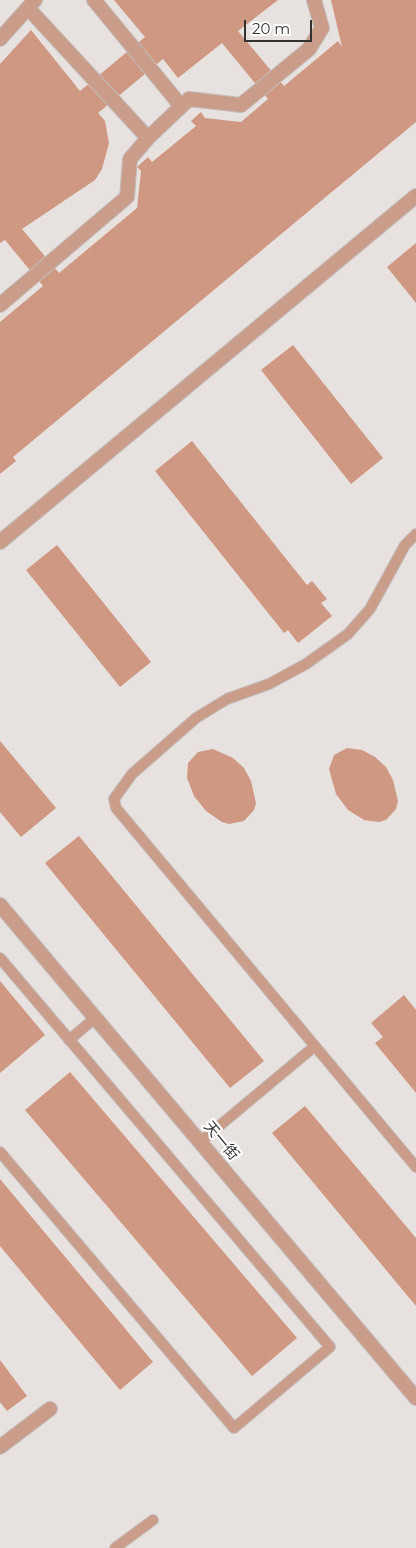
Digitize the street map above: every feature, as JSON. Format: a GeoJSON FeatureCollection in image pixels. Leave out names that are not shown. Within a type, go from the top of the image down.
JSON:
{"type":"FeatureCollection","features":[{"type":"Feature","properties":{"kind":"street"},"geometry":{"type":"LineString","coordinates":[[94,0],[180,106]]}},
{"type":"Feature","properties":{"kind":"street"},"geometry":{"type":"LineString","coordinates":[[0,305],[127,197],[130,159],[180,106],[189,99],[241,105],[309,49],[322,28],[314,0]]}},
{"type":"Feature","properties":{"kind":"street"},"geometry":{"type":"LineString","coordinates":[[0,38],[32,4],[148,138]]}},
{"type":"Feature","properties":{"kind":"street"},"geometry":{"type":"LineString","coordinates":[[0,542],[416,196]]}},
{"type":"Feature","properties":{"kind":"street","name":"天一街"},"geometry":{"type":"LineString","coordinates":[[0,905],[416,1398]]}},
{"type":"Feature","properties":{"kind":"street"},"geometry":{"type":"LineString","coordinates":[[0,1447],[50,1409]]}},
{"type":"Feature","properties":{"kind":"lane"},"geometry":{"type":"LineString","coordinates":[[416,534],[406,545],[370,609],[348,634],[306,664],[269,684],[227,699],[196,718],[132,774],[114,799],[116,808],[416,1167]]}},
{"type":"Feature","properties":{"kind":"lane"},"geometry":{"type":"LineString","coordinates":[[0,958],[330,1347],[234,1428],[0,1152]]}},
{"type":"Feature","properties":{"kind":"lane"},"geometry":{"type":"LineString","coordinates":[[69,1040],[95,1018]]}},
{"type":"Feature","properties":{"kind":"lane"},"geometry":{"type":"LineString","coordinates":[[200,1142],[315,1046]]}},
{"type":"Feature","properties":{"kind":"lane"},"geometry":{"type":"LineString","coordinates":[[115,1548],[153,1520]]}},
{"type":"Feature","properties":{"kind":"building"},"geometry":{"type":"Polygon","coordinates":[[[114,0],[278,0],[238,31],[284,86],[338,41],[342,47],[331,0],[416,0],[416,122],[13,457],[16,461],[0,474],[0,322],[43,286],[5,240],[0,243],[0,64],[31,30],[80,91],[145,37],[114,0]],[[222,43],[178,78],[163,59],[98,113],[105,121],[109,143],[102,169],[95,180],[22,229],[59,273],[137,208],[141,171],[137,167],[148,157],[152,162],[196,126],[191,121],[201,112],[205,118],[241,122],[268,99],[222,43]]]}},
{"type":"Feature","properties":{"kind":"building"},"geometry":{"type":"Polygon","coordinates":[[[416,243],[416,303],[387,267],[416,243]]]}},
{"type":"Feature","properties":{"kind":"building"},"geometry":{"type":"Polygon","coordinates":[[[293,345],[383,458],[351,484],[261,370],[293,345]]]}},
{"type":"Feature","properties":{"kind":"building"},"geometry":{"type":"Polygon","coordinates":[[[192,441],[307,585],[312,581],[327,599],[321,603],[332,616],[298,643],[288,630],[284,633],[155,471],[192,441]]]}},
{"type":"Feature","properties":{"kind":"building"},"geometry":{"type":"Polygon","coordinates":[[[57,545],[151,662],[120,687],[26,570],[57,545]]]}},
{"type":"Feature","properties":{"kind":"building"},"geometry":{"type":"Polygon","coordinates":[[[0,741],[56,808],[21,837],[0,812],[0,741]]]}},
{"type":"Feature","properties":{"kind":"building"},"geometry":{"type":"Polygon","coordinates":[[[347,748],[362,750],[375,757],[386,767],[393,780],[398,801],[396,809],[386,820],[379,822],[364,820],[348,810],[336,794],[329,769],[334,755],[347,748]]]}},
{"type":"Feature","properties":{"kind":"building"},"geometry":{"type":"Polygon","coordinates":[[[213,749],[233,758],[244,768],[251,781],[256,803],[254,810],[244,821],[229,824],[222,822],[206,811],[194,796],[187,778],[188,763],[198,752],[213,749]]]}},
{"type":"Feature","properties":{"kind":"building"},"geometry":{"type":"Polygon","coordinates":[[[79,836],[264,1061],[230,1088],[45,863],[79,836]]]}},
{"type":"Feature","properties":{"kind":"building"},"geometry":{"type":"Polygon","coordinates":[[[0,981],[45,1035],[0,1073],[0,981]]]}},
{"type":"Feature","properties":{"kind":"building"},"geometry":{"type":"Polygon","coordinates":[[[404,995],[416,1010],[416,1093],[375,1043],[383,1037],[371,1023],[404,995]]]}},
{"type":"Feature","properties":{"kind":"building"},"geometry":{"type":"Polygon","coordinates":[[[70,1072],[297,1338],[252,1376],[25,1110],[70,1072]]]}},
{"type":"Feature","properties":{"kind":"building"},"geometry":{"type":"Polygon","coordinates":[[[305,1106],[416,1238],[416,1306],[272,1133],[305,1106]]]}},
{"type":"Feature","properties":{"kind":"building"},"geometry":{"type":"Polygon","coordinates":[[[0,1179],[153,1362],[120,1390],[0,1246],[0,1179]]]}},
{"type":"Feature","properties":{"kind":"building"},"geometry":{"type":"Polygon","coordinates":[[[0,1360],[27,1396],[7,1411],[0,1402],[0,1360]]]}}]}
